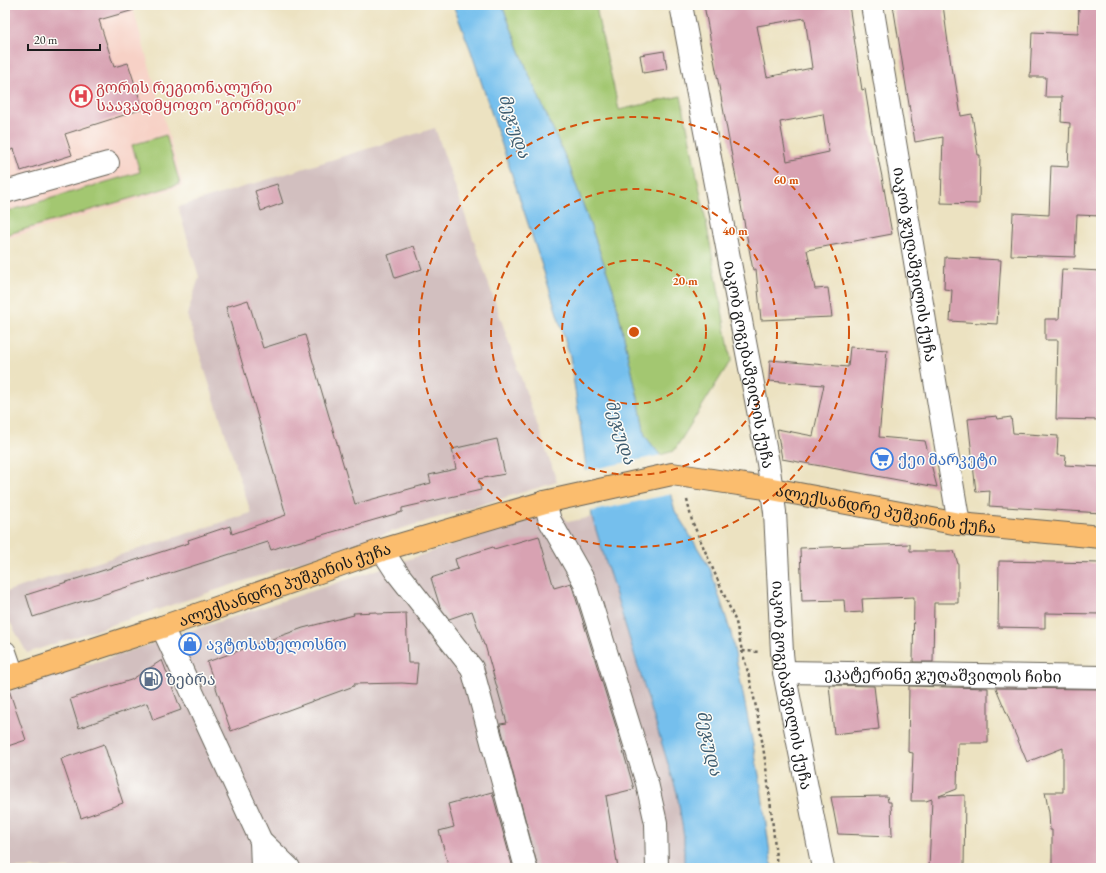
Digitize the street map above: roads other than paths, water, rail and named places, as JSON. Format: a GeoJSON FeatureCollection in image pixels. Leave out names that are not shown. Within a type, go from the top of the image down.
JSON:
{"type":"FeatureCollection","features":[{"type":"Feature","properties":{"kind":"main road","name":"ალექსანდრე პუშკინის ქუჩა"},"geometry":{"type":"LineString","coordinates":[[9,677],[162,627],[382,550],[545,502],[672,474],[772,488],[959,524],[1101,537]]}},
{"type":"Feature","properties":{"kind":"street","name":"იაკობ გოგებაშვილის ქუჩა"},"geometry":{"type":"LineString","coordinates":[[681,5],[767,456],[775,512],[783,662],[823,868]]}},
{"type":"Feature","properties":{"kind":"street","name":"იაკობ ჯუღაშვილის ქუჩა"},"geometry":{"type":"LineString","coordinates":[[872,5],[959,524]]}},
{"type":"Feature","properties":{"kind":"street"},"geometry":{"type":"LineString","coordinates":[[5,192],[108,163]]}},
{"type":"Feature","properties":{"kind":"street"},"geometry":{"type":"LineString","coordinates":[[545,502],[550,520],[584,581],[647,783],[656,824],[657,868]]}},
{"type":"Feature","properties":{"kind":"street"},"geometry":{"type":"LineString","coordinates":[[382,550],[395,570],[472,668],[526,868]]}},
{"type":"Feature","properties":{"kind":"street"},"geometry":{"type":"LineString","coordinates":[[162,627],[261,841],[289,868]]}},
{"type":"Feature","properties":{"kind":"street"},"geometry":{"type":"LineString","coordinates":[[5,652],[9,677]]}},
{"type":"Feature","properties":{"kind":"street","name":"ეკატერინე ჯუღაშვილის ჩიხი"},"geometry":{"type":"LineString","coordinates":[[783,662],[1101,677]]}},
{"type":"Feature","properties":{"kind":"street"},"geometry":{"type":"LineString","coordinates":[[261,841],[262,868]]}},
{"type":"Feature","properties":{"kind":"water","name":"მეჯუდა"},"geometry":{"type":"Polygon","coordinates":[[[453,5],[502,5],[530,77],[570,168],[613,289],[638,398],[645,436],[660,455],[675,511],[710,568],[731,633],[760,780],[772,868],[684,868],[684,837],[677,793],[592,517],[570,356],[545,275],[471,51],[453,5]]]}},
{"type":"Feature","properties":{"kind":"place","name":"გორის რეგიონალური საავადმყოფო \"გორმედი\""},"geometry":{"type":"Point","coordinates":[81,96]}},
{"type":"Feature","properties":{"kind":"place","name":"ქეი მარკეტი"},"geometry":{"type":"Point","coordinates":[882,459]}},
{"type":"Feature","properties":{"kind":"place","name":"ავტოსახელოსნო"},"geometry":{"type":"Point","coordinates":[190,644]}},
{"type":"Feature","properties":{"kind":"place","name":"ზებრა"},"geometry":{"type":"Point","coordinates":[151,679]}}]}
